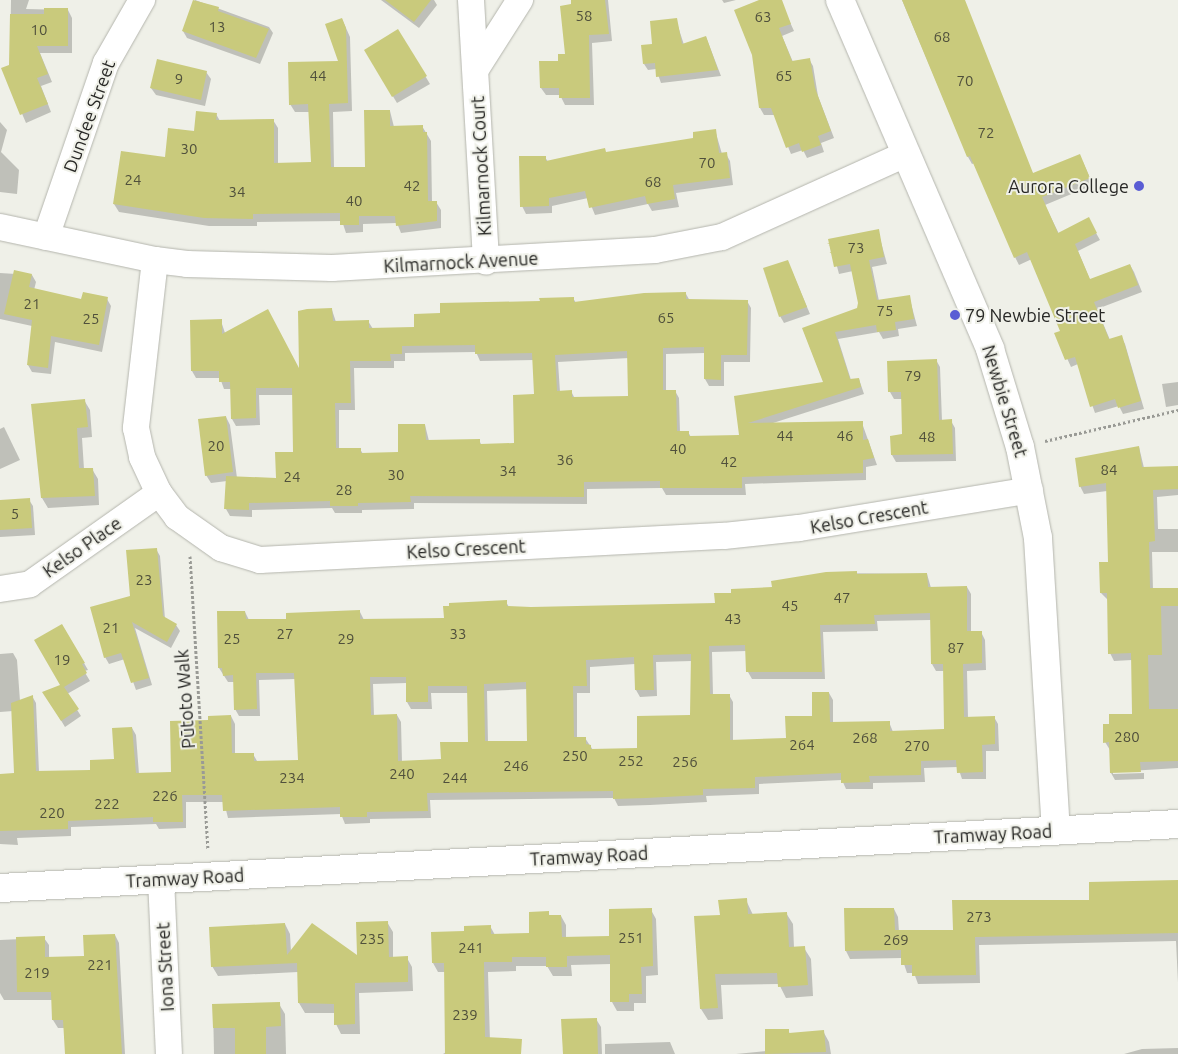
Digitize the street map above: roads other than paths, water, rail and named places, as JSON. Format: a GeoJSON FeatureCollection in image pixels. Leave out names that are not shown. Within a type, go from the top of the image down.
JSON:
{"type":"FeatureCollection","features":[{"type":"Feature","properties":{"kind":"street","name":"Dundee Street"},"geometry":{"type":"LineString","coordinates":[[46,237],[106,63],[142,0]]}},
{"type":"Feature","properties":{"kind":"street","name":"Kilmarnock Court"},"geometry":{"type":"LineString","coordinates":[[471,0],[486,262]]}},
{"type":"Feature","properties":{"kind":"street"},"geometry":{"type":"LineString","coordinates":[[476,69],[520,0]]}},
{"type":"Feature","properties":{"kind":"street","name":"Newbie Street"},"geometry":{"type":"LineString","coordinates":[[840,0],[990,349],[1020,446],[1038,538],[1056,830]]}},
{"type":"Feature","properties":{"kind":"street","name":"Kilmarnock Avenue"},"geometry":{"type":"LineString","coordinates":[[0,227],[155,260],[332,268],[486,262],[655,250],[722,237],[906,154]]}},
{"type":"Feature","properties":{"kind":"street","name":"Kelso Crescent"},"geometry":{"type":"LineString","coordinates":[[155,260],[136,428],[142,457],[159,493],[177,517],[196,532],[222,548],[260,560],[724,536],[799,528],[1030,490]]}},
{"type":"Feature","properties":{"kind":"street","name":"Kelso Place"},"geometry":{"type":"LineString","coordinates":[[0,589],[30,584],[159,493]]}},
{"type":"Feature","properties":{"kind":"street","name":"Tramway Road"},"geometry":{"type":"LineString","coordinates":[[0,888],[1178,824]]}},
{"type":"Feature","properties":{"kind":"street","name":"Iona Street"},"geometry":{"type":"LineString","coordinates":[[161,879],[169,1054]]}},
{"type":"Feature","properties":{"kind":"place","name":"Aurora College"},"geometry":{"type":"Point","coordinates":[1139,186]}},
{"type":"Feature","properties":{"kind":"place","name":"79 Newbie Street"},"geometry":{"type":"Point","coordinates":[955,315]}}]}
